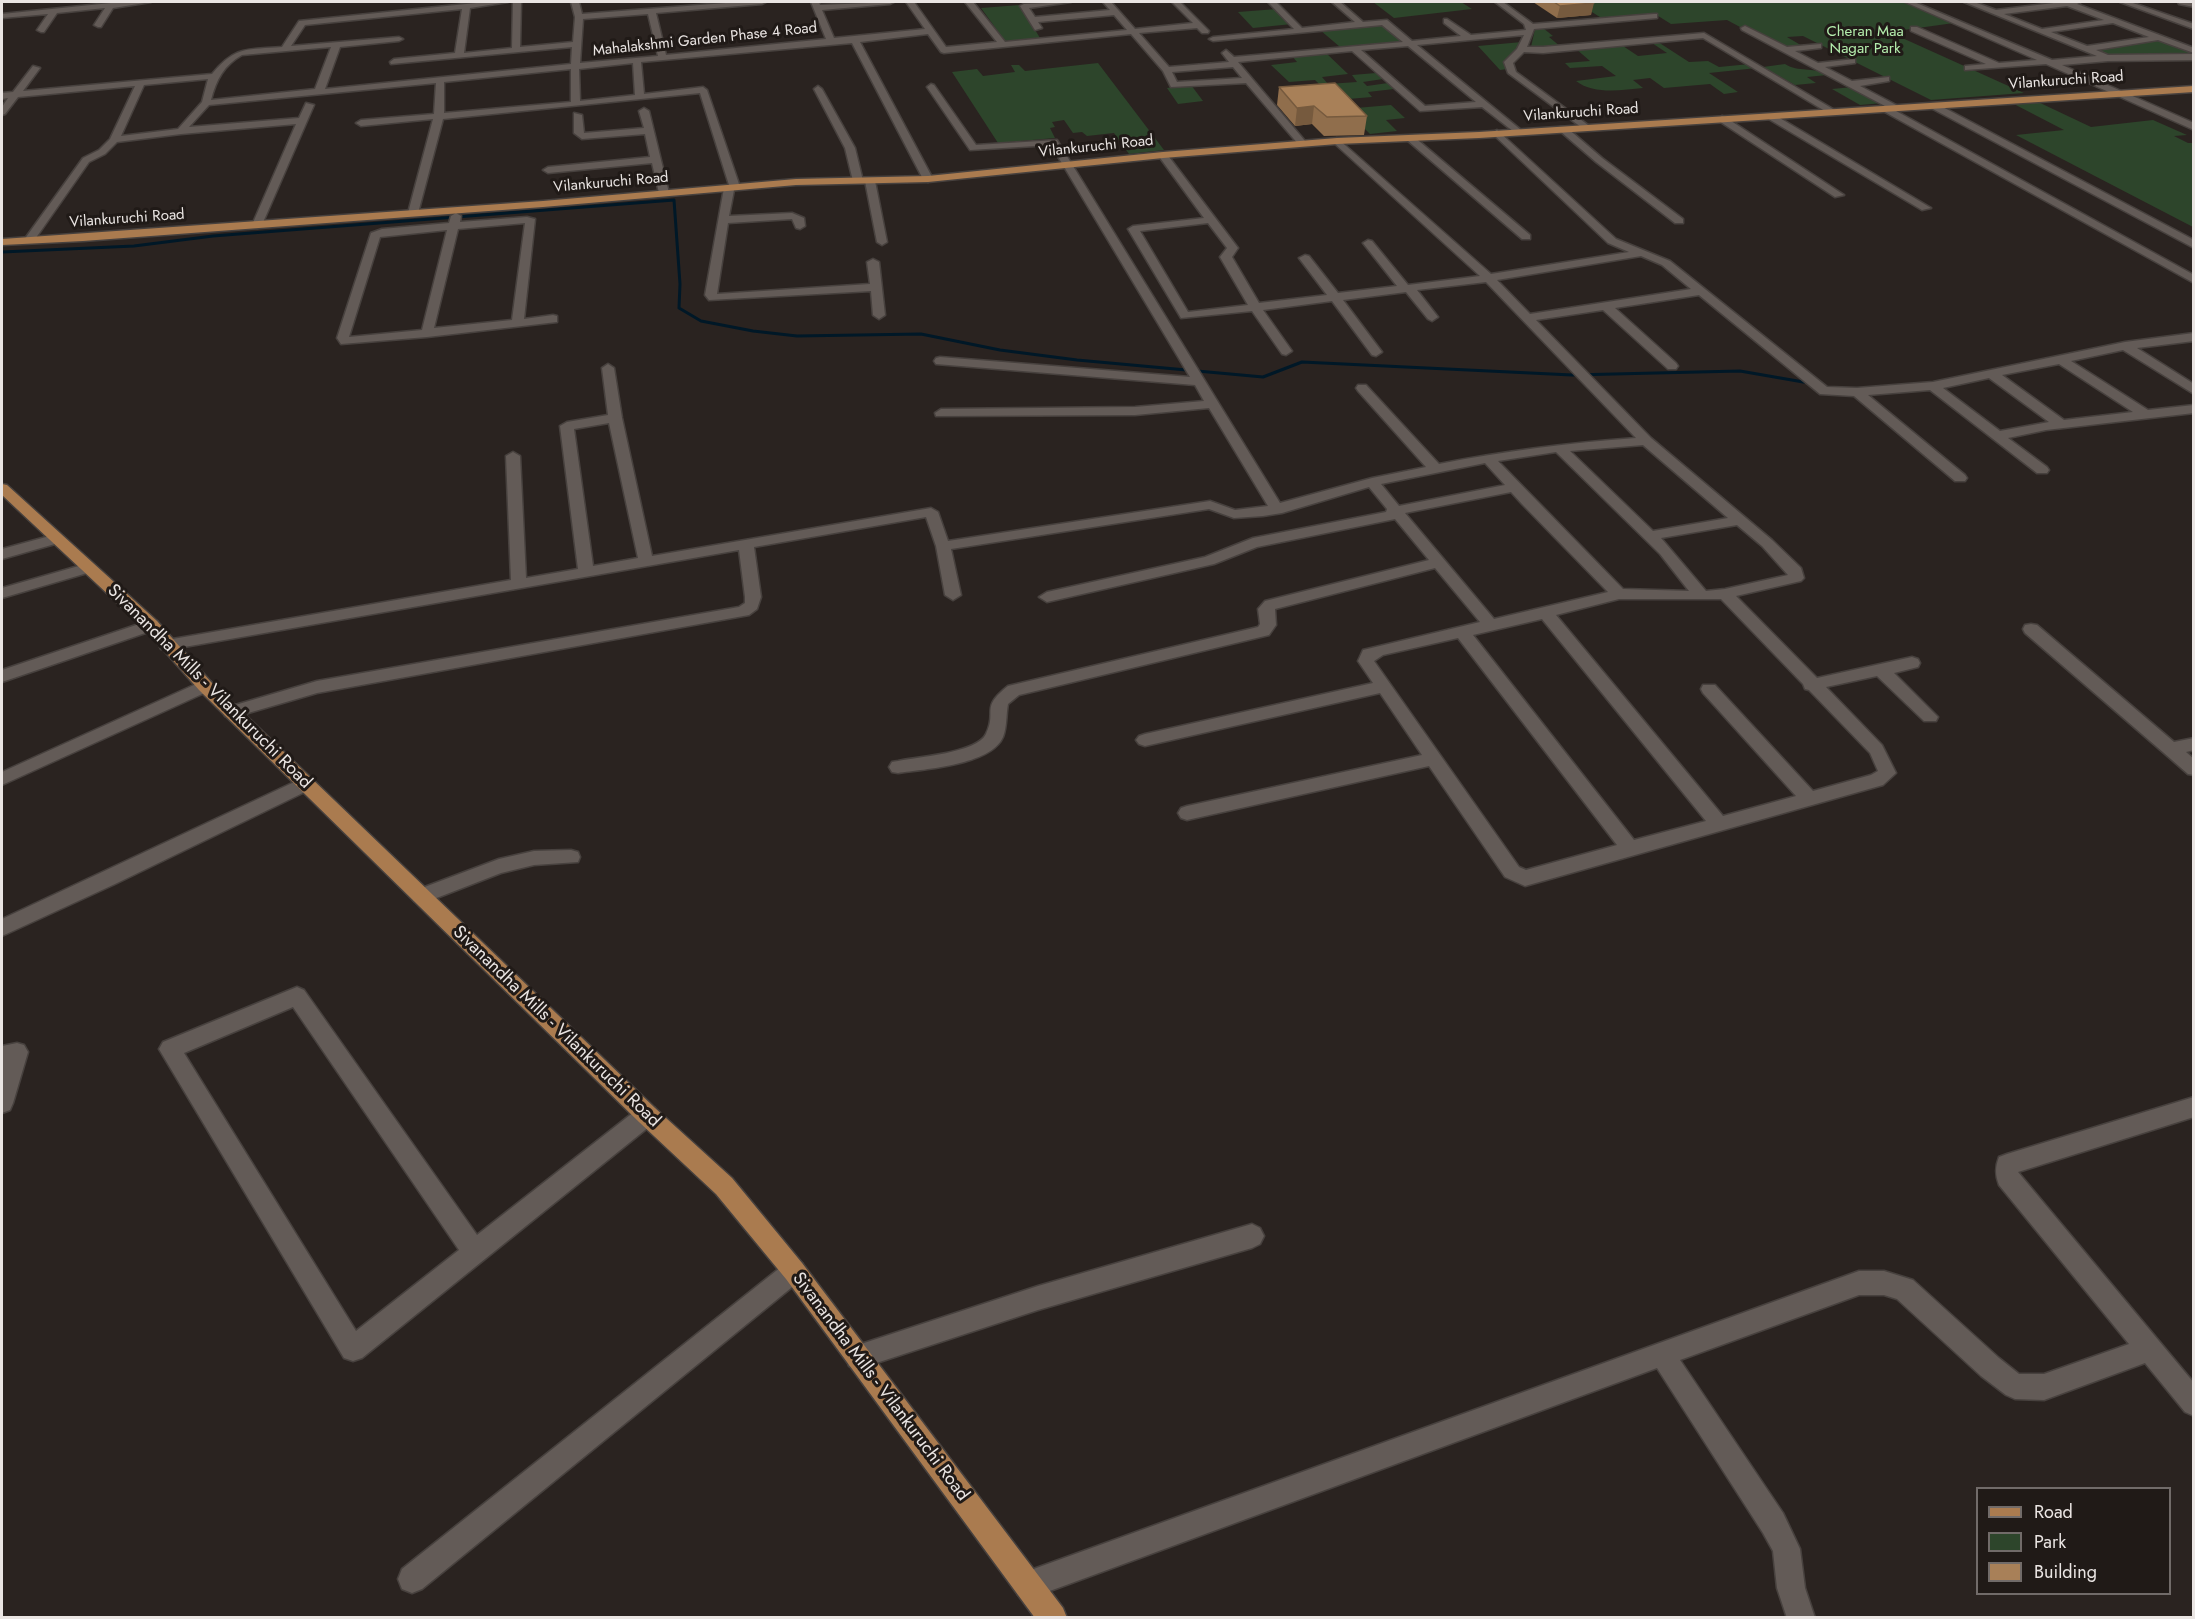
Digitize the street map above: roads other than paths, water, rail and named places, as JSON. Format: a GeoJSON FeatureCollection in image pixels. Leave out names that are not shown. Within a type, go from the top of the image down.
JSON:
{"type":"FeatureCollection","features":[{"type":"Feature","properties":{"kind":"main road","name":"Vilankuruchi Road"},"geometry":{"type":"LineString","coordinates":[[2,242],[413,213],[455,219],[663,193],[928,179],[1302,143],[1518,132],[2193,89]]}},
{"type":"Feature","properties":{"kind":"main road","name":"Sivanandha Mills - Vilankuruchi Road"},"geometry":{"type":"LineString","coordinates":[[4,492],[152,625],[167,645],[231,712],[647,1115],[724,1186],[794,1271],[1053,1617]]}},
{"type":"Feature","properties":{"kind":"street"},"geometry":{"type":"LineString","coordinates":[[2,16],[147,2]]}},
{"type":"Feature","properties":{"kind":"street"},"geometry":{"type":"LineString","coordinates":[[388,85],[408,2]]}},
{"type":"Feature","properties":{"kind":"street"},"geometry":{"type":"LineString","coordinates":[[181,131],[206,103],[211,81],[234,55],[336,46],[466,6],[504,2]]}},
{"type":"Feature","properties":{"kind":"street"},"geometry":{"type":"LineString","coordinates":[[516,50],[517,2]]}},
{"type":"Feature","properties":{"kind":"street"},"geometry":{"type":"LineString","coordinates":[[575,2],[579,17],[574,67],[579,133],[582,136],[647,131]]}},
{"type":"Feature","properties":{"kind":"street"},"geometry":{"type":"LineString","coordinates":[[579,17],[762,2]]}},
{"type":"Feature","properties":{"kind":"street"},"geometry":{"type":"LineString","coordinates":[[817,5],[890,2]]}},
{"type":"Feature","properties":{"kind":"street"},"geometry":{"type":"LineString","coordinates":[[910,2],[944,50],[1200,25]]}},
{"type":"Feature","properties":{"kind":"street"},"geometry":{"type":"LineString","coordinates":[[969,2],[1003,44]]}},
{"type":"Feature","properties":{"kind":"street"},"geometry":{"type":"LineString","coordinates":[[1044,40],[1024,6],[1067,2]]}},
{"type":"Feature","properties":{"kind":"street"},"geometry":{"type":"LineString","coordinates":[[1107,2],[1167,70],[1174,85],[1249,80]]}},
{"type":"Feature","properties":{"kind":"street"},"geometry":{"type":"LineString","coordinates":[[1176,2],[1235,62],[1302,143]]}},
{"type":"Feature","properties":{"kind":"street"},"geometry":{"type":"LineString","coordinates":[[1272,2],[1301,31]]}},
{"type":"Feature","properties":{"kind":"street"},"geometry":{"type":"LineString","coordinates":[[1336,2],[1360,23]]}},
{"type":"Feature","properties":{"kind":"street"},"geometry":{"type":"LineString","coordinates":[[1499,2],[1530,29]]}},
{"type":"Feature","properties":{"kind":"street"},"geometry":{"type":"LineString","coordinates":[[1908,2],[2050,62],[2193,127]]}},
{"type":"Feature","properties":{"kind":"street"},"geometry":{"type":"LineString","coordinates":[[1968,2],[2108,58]]}},
{"type":"Feature","properties":{"kind":"street"},"geometry":{"type":"LineString","coordinates":[[2033,2],[2045,6]]}},
{"type":"Feature","properties":{"kind":"street"},"geometry":{"type":"LineString","coordinates":[[1996,13],[2080,2]]}},
{"type":"Feature","properties":{"kind":"street"},"geometry":{"type":"LineString","coordinates":[[2124,2],[2193,27]]}},
{"type":"Feature","properties":{"kind":"street"},"geometry":{"type":"LineString","coordinates":[[2182,2],[2193,6]]}},
{"type":"Feature","properties":{"kind":"street"},"geometry":{"type":"LineString","coordinates":[[2067,3],[2193,51]]}},
{"type":"Feature","properties":{"kind":"street"},"geometry":{"type":"LineString","coordinates":[[98,25],[111,5]]}},
{"type":"Feature","properties":{"kind":"street","name":"Mahalakshmi Garden Phase 4 Road"},"geometry":{"type":"LineString","coordinates":[[206,103],[831,41],[817,5]]}},
{"type":"Feature","properties":{"kind":"street"},"geometry":{"type":"LineString","coordinates":[[459,55],[466,6]]}},
{"type":"Feature","properties":{"kind":"street"},"geometry":{"type":"LineString","coordinates":[[41,30],[54,10]]}},
{"type":"Feature","properties":{"kind":"street"},"geometry":{"type":"LineString","coordinates":[[651,11],[663,58]]}},
{"type":"Feature","properties":{"kind":"street"},"geometry":{"type":"LineString","coordinates":[[1033,20],[1117,12]]}},
{"type":"Feature","properties":{"kind":"street"},"geometry":{"type":"LineString","coordinates":[[285,49],[302,23],[346,13],[402,26]]}},
{"type":"Feature","properties":{"kind":"street"},"geometry":{"type":"LineString","coordinates":[[1167,70],[1654,16]]}},
{"type":"Feature","properties":{"kind":"street"},"geometry":{"type":"LineString","coordinates":[[2042,31],[2112,20]]}},
{"type":"Feature","properties":{"kind":"street"},"geometry":{"type":"LineString","coordinates":[[1447,21],[1468,37]]}},
{"type":"Feature","properties":{"kind":"street"},"geometry":{"type":"LineString","coordinates":[[1213,39],[1384,22],[1518,132]]}},
{"type":"Feature","properties":{"kind":"street"},"geometry":{"type":"LineString","coordinates":[[1687,24],[1833,112]]}},
{"type":"Feature","properties":{"kind":"street"},"geometry":{"type":"LineString","coordinates":[[1745,28],[1851,84],[2193,280]]}},
{"type":"Feature","properties":{"kind":"street"},"geometry":{"type":"LineString","coordinates":[[1530,29],[1523,49],[1508,62],[1512,73],[1586,127]]}},
{"type":"Feature","properties":{"kind":"street"},"geometry":{"type":"LineString","coordinates":[[1914,29],[1996,66]]}},
{"type":"Feature","properties":{"kind":"street"},"geometry":{"type":"LineString","coordinates":[[831,41],[931,32]]}},
{"type":"Feature","properties":{"kind":"street"},"geometry":{"type":"LineString","coordinates":[[1523,49],[1543,50],[1704,34]]}},
{"type":"Feature","properties":{"kind":"street"},"geometry":{"type":"LineString","coordinates":[[2085,49],[2160,38]]}},
{"type":"Feature","properties":{"kind":"street"},"geometry":{"type":"LineString","coordinates":[[855,40],[928,179]]}},
{"type":"Feature","properties":{"kind":"street"},"geometry":{"type":"LineString","coordinates":[[394,62],[576,44]]}},
{"type":"Feature","properties":{"kind":"street"},"geometry":{"type":"LineString","coordinates":[[318,92],[336,46]]}},
{"type":"Feature","properties":{"kind":"street"},"geometry":{"type":"LineString","coordinates":[[1786,50],[1818,46]]}},
{"type":"Feature","properties":{"kind":"street"},"geometry":{"type":"LineString","coordinates":[[1353,48],[1423,109],[1483,104]]}},
{"type":"Feature","properties":{"kind":"street"},"geometry":{"type":"LineString","coordinates":[[1968,68],[2108,58],[2193,57]]}},
{"type":"Feature","properties":{"kind":"street"},"geometry":{"type":"LineString","coordinates":[[637,61],[640,97]]}},
{"type":"Feature","properties":{"kind":"street"},"geometry":{"type":"LineString","coordinates":[[1817,66],[1852,61]]}},
{"type":"Feature","properties":{"kind":"street"},"geometry":{"type":"LineString","coordinates":[[2,112],[36,68]]}},
{"type":"Feature","properties":{"kind":"street"},"geometry":{"type":"LineString","coordinates":[[2,96],[215,76]]}},
{"type":"Feature","properties":{"kind":"street"},"geometry":{"type":"LineString","coordinates":[[1851,84],[1886,79]]}},
{"type":"Feature","properties":{"kind":"street"},"geometry":{"type":"LineString","coordinates":[[413,213],[439,115],[440,80]]}},
{"type":"Feature","properties":{"kind":"street"},"geometry":{"type":"LineString","coordinates":[[29,240],[86,160],[102,152],[114,140],[141,83]]}},
{"type":"Feature","properties":{"kind":"street"},"geometry":{"type":"LineString","coordinates":[[931,87],[973,148],[1054,142],[1277,510]]}},
{"type":"Feature","properties":{"kind":"street"},"geometry":{"type":"LineString","coordinates":[[818,89],[850,148],[864,181],[882,242]]}},
{"type":"Feature","properties":{"kind":"street"},"geometry":{"type":"LineString","coordinates":[[361,123],[439,115],[576,109],[640,97],[703,90],[732,188],[723,220],[711,294],[713,298],[875,288]]}},
{"type":"Feature","properties":{"kind":"street"},"geometry":{"type":"LineString","coordinates":[[257,225],[309,105]]}},
{"type":"Feature","properties":{"kind":"street"},"geometry":{"type":"LineString","coordinates":[[1934,105],[2193,245]]}},
{"type":"Feature","properties":{"kind":"street"},"geometry":{"type":"LineString","coordinates":[[644,111],[663,193]]}},
{"type":"Feature","properties":{"kind":"street"},"geometry":{"type":"LineString","coordinates":[[1770,116],[1926,208]]}},
{"type":"Feature","properties":{"kind":"street"},"geometry":{"type":"LineString","coordinates":[[1722,119],[1839,195]]}},
{"type":"Feature","properties":{"kind":"street"},"geometry":{"type":"LineString","coordinates":[[114,140],[181,131],[302,121]]}},
{"type":"Feature","properties":{"kind":"street"},"geometry":{"type":"LineString","coordinates":[[1563,129],[1599,160],[1679,221]]}},
{"type":"Feature","properties":{"kind":"street"},"geometry":{"type":"LineString","coordinates":[[1497,133],[1612,241],[1666,263],[1824,391],[1857,392],[1932,386],[2126,345],[2193,337]]}},
{"type":"Feature","properties":{"kind":"street"},"geometry":{"type":"LineString","coordinates":[[1410,138],[1526,237]]}},
{"type":"Feature","properties":{"kind":"street"},"geometry":{"type":"LineString","coordinates":[[1337,141],[1489,278],[1647,441],[1796,571],[1796,578],[1725,594],[1702,596],[1619,594],[1369,654],[1366,662],[1433,759],[1512,872],[1525,878]]}},
{"type":"Feature","properties":{"kind":"street"},"geometry":{"type":"LineString","coordinates":[[1163,155],[1233,248],[1226,257],[1255,307],[1286,351]]}},
{"type":"Feature","properties":{"kind":"street"},"geometry":{"type":"LineString","coordinates":[[548,170],[655,160]]}},
{"type":"Feature","properties":{"kind":"street"},"geometry":{"type":"LineString","coordinates":[[723,220],[795,216],[799,218],[800,226]]}},
{"type":"Feature","properties":{"kind":"street"},"geometry":{"type":"LineString","coordinates":[[428,333],[455,219]]}},
{"type":"Feature","properties":{"kind":"street"},"geometry":{"type":"LineString","coordinates":[[518,323],[531,221],[455,219],[375,235],[343,338],[345,341],[428,333],[518,323],[553,319]]}},
{"type":"Feature","properties":{"kind":"street"},"geometry":{"type":"LineString","coordinates":[[1211,220],[1133,229],[1185,316],[1489,278],[1642,252]]}},
{"type":"Feature","properties":{"kind":"street"},"geometry":{"type":"LineString","coordinates":[[1368,243],[1432,317]]}},
{"type":"Feature","properties":{"kind":"street"},"geometry":{"type":"LineString","coordinates":[[1305,258],[1376,352]]}},
{"type":"Feature","properties":{"kind":"street"},"geometry":{"type":"LineString","coordinates":[[873,262],[879,315]]}},
{"type":"Feature","properties":{"kind":"street"},"geometry":{"type":"LineString","coordinates":[[1527,318],[1701,291]]}},
{"type":"Feature","properties":{"kind":"street"},"geometry":{"type":"LineString","coordinates":[[1606,306],[1672,366]]}},
{"type":"Feature","properties":{"kind":"street"},"geometry":{"type":"LineString","coordinates":[[2126,345],[2193,390]]}},
{"type":"Feature","properties":{"kind":"street"},"geometry":{"type":"LineString","coordinates":[[2060,359],[2146,415]]}},
{"type":"Feature","properties":{"kind":"street"},"geometry":{"type":"LineString","coordinates":[[940,361],[1196,374]]}},
{"type":"Feature","properties":{"kind":"street"},"geometry":{"type":"LineString","coordinates":[[608,368],[615,418],[646,562]]}},
{"type":"Feature","properties":{"kind":"street"},"geometry":{"type":"LineString","coordinates":[[1990,373],[2062,425]]}},
{"type":"Feature","properties":{"kind":"street"},"geometry":{"type":"LineString","coordinates":[[1932,386],[2042,470]]}},
{"type":"Feature","properties":{"kind":"street"},"geometry":{"type":"LineString","coordinates":[[1362,388],[1436,469]]}},
{"type":"Feature","properties":{"kind":"street"},"geometry":{"type":"LineString","coordinates":[[1857,392],[1960,478]]}},
{"type":"Feature","properties":{"kind":"street"},"geometry":{"type":"LineString","coordinates":[[941,413],[1135,411],[1213,404]]}},
{"type":"Feature","properties":{"kind":"street"},"geometry":{"type":"LineString","coordinates":[[1997,436],[2062,425],[2193,409]]}},
{"type":"Feature","properties":{"kind":"street"},"geometry":{"type":"LineString","coordinates":[[586,573],[567,426],[615,418]]}},
{"type":"Feature","properties":{"kind":"street"},"geometry":{"type":"LineString","coordinates":[[943,546],[1210,505],[1234,514],[1277,510],[1371,482],[1488,458],[1559,448],[1647,441]]}},
{"type":"Feature","properties":{"kind":"street"},"geometry":{"type":"LineString","coordinates":[[1559,448],[1650,536],[1702,596]]}},
{"type":"Feature","properties":{"kind":"street"},"geometry":{"type":"LineString","coordinates":[[513,456],[519,585]]}},
{"type":"Feature","properties":{"kind":"street"},"geometry":{"type":"LineString","coordinates":[[1488,458],[1619,594]]}},
{"type":"Feature","properties":{"kind":"street"},"geometry":{"type":"LineString","coordinates":[[1371,482],[1491,626]]}},
{"type":"Feature","properties":{"kind":"street"},"geometry":{"type":"LineString","coordinates":[[1047,597],[1209,561],[1252,543],[1515,487]]}},
{"type":"Feature","properties":{"kind":"street"},"geometry":{"type":"LineString","coordinates":[[167,645],[930,512],[943,546],[953,595]]}},
{"type":"Feature","properties":{"kind":"street"},"geometry":{"type":"LineString","coordinates":[[1650,536],[1739,520]]}},
{"type":"Feature","properties":{"kind":"street"},"geometry":{"type":"LineString","coordinates":[[2,554],[57,539]]}},
{"type":"Feature","properties":{"kind":"street"},"geometry":{"type":"LineString","coordinates":[[231,712],[317,687],[744,611],[752,605],[753,597],[746,544]]}},
{"type":"Feature","properties":{"kind":"street"},"geometry":{"type":"LineString","coordinates":[[898,767],[972,753],[989,746],[995,736],[1000,701],[1014,690],[1263,631],[1268,625],[1266,609],[1270,605],[1437,563]]}},
{"type":"Feature","properties":{"kind":"street"},"geometry":{"type":"LineString","coordinates":[[2,593],[89,568]]}},
{"type":"Feature","properties":{"kind":"street"},"geometry":{"type":"LineString","coordinates":[[1506,884],[1877,780],[1887,773],[1876,749],[1811,685],[1725,594]]}},
{"type":"Feature","properties":{"kind":"street"},"geometry":{"type":"LineString","coordinates":[[1546,613],[1720,825]]}},
{"type":"Feature","properties":{"kind":"street"},"geometry":{"type":"LineString","coordinates":[[2,676],[152,625]]}},
{"type":"Feature","properties":{"kind":"street"},"geometry":{"type":"LineString","coordinates":[[2031,629],[2193,769]]}},
{"type":"Feature","properties":{"kind":"street"},"geometry":{"type":"LineString","coordinates":[[1463,633],[1631,850]]}},
{"type":"Feature","properties":{"kind":"street"},"geometry":{"type":"LineString","coordinates":[[1811,685],[1912,663]]}},
{"type":"Feature","properties":{"kind":"street"},"geometry":{"type":"LineString","coordinates":[[1881,670],[1930,717]]}},
{"type":"Feature","properties":{"kind":"street"},"geometry":{"type":"LineString","coordinates":[[2,779],[205,686]]}},
{"type":"Feature","properties":{"kind":"street"},"geometry":{"type":"LineString","coordinates":[[1145,740],[1383,687]]}},
{"type":"Feature","properties":{"kind":"street"},"geometry":{"type":"LineString","coordinates":[[1709,689],[1810,799]]}},
{"type":"Feature","properties":{"kind":"street"},"geometry":{"type":"LineString","coordinates":[[2170,749],[2193,744]]}},
{"type":"Feature","properties":{"kind":"street"},"geometry":{"type":"LineString","coordinates":[[1187,813],[1433,759]]}},
{"type":"Feature","properties":{"kind":"street"},"geometry":{"type":"LineString","coordinates":[[2,928],[305,784]]}},
{"type":"Feature","properties":{"kind":"street"},"geometry":{"type":"LineString","coordinates":[[421,896],[499,866],[534,858],[571,857]]}},
{"type":"Feature","properties":{"kind":"street"},"geometry":{"type":"LineString","coordinates":[[475,1252],[297,996],[170,1049],[354,1349],[647,1115]]}},
{"type":"Feature","properties":{"kind":"street"},"geometry":{"type":"LineString","coordinates":[[2,1055],[17,1053],[2,1102]]}},
{"type":"Feature","properties":{"kind":"street"},"geometry":{"type":"LineString","coordinates":[[2193,1107],[2007,1165],[2007,1177],[2193,1402]]}},
{"type":"Feature","properties":{"kind":"street"},"geometry":{"type":"LineString","coordinates":[[858,1357],[1038,1298],[1252,1236]]}},
{"type":"Feature","properties":{"kind":"street"},"geometry":{"type":"LineString","coordinates":[[412,1579],[794,1271]]}},
{"type":"Feature","properties":{"kind":"street"},"geometry":{"type":"LineString","coordinates":[[1028,1585],[1859,1283],[1884,1283],[1904,1289],[1990,1367],[2015,1386],[2044,1387],[2151,1349]]}},
{"type":"Feature","properties":{"kind":"street"},"geometry":{"type":"LineString","coordinates":[[1662,1354],[1773,1523],[1786,1549],[1791,1588],[1801,1617]]}},
{"type":"Feature","properties":{"kind":"waterway"},"geometry":{"type":"LineString","coordinates":[[2,252],[134,246],[213,236],[674,200],[680,284],[679,308],[701,321],[753,331],[797,336],[921,334],[1000,350],[1077,360],[1263,377],[1302,362],[1572,375],[1740,371],[1809,383]]}},
{"type":"Feature","properties":{"kind":"park label","name":"Cheran Maa Nagar Park"},"geometry":{"type":"Point","coordinates":[1865,40]}}]}
